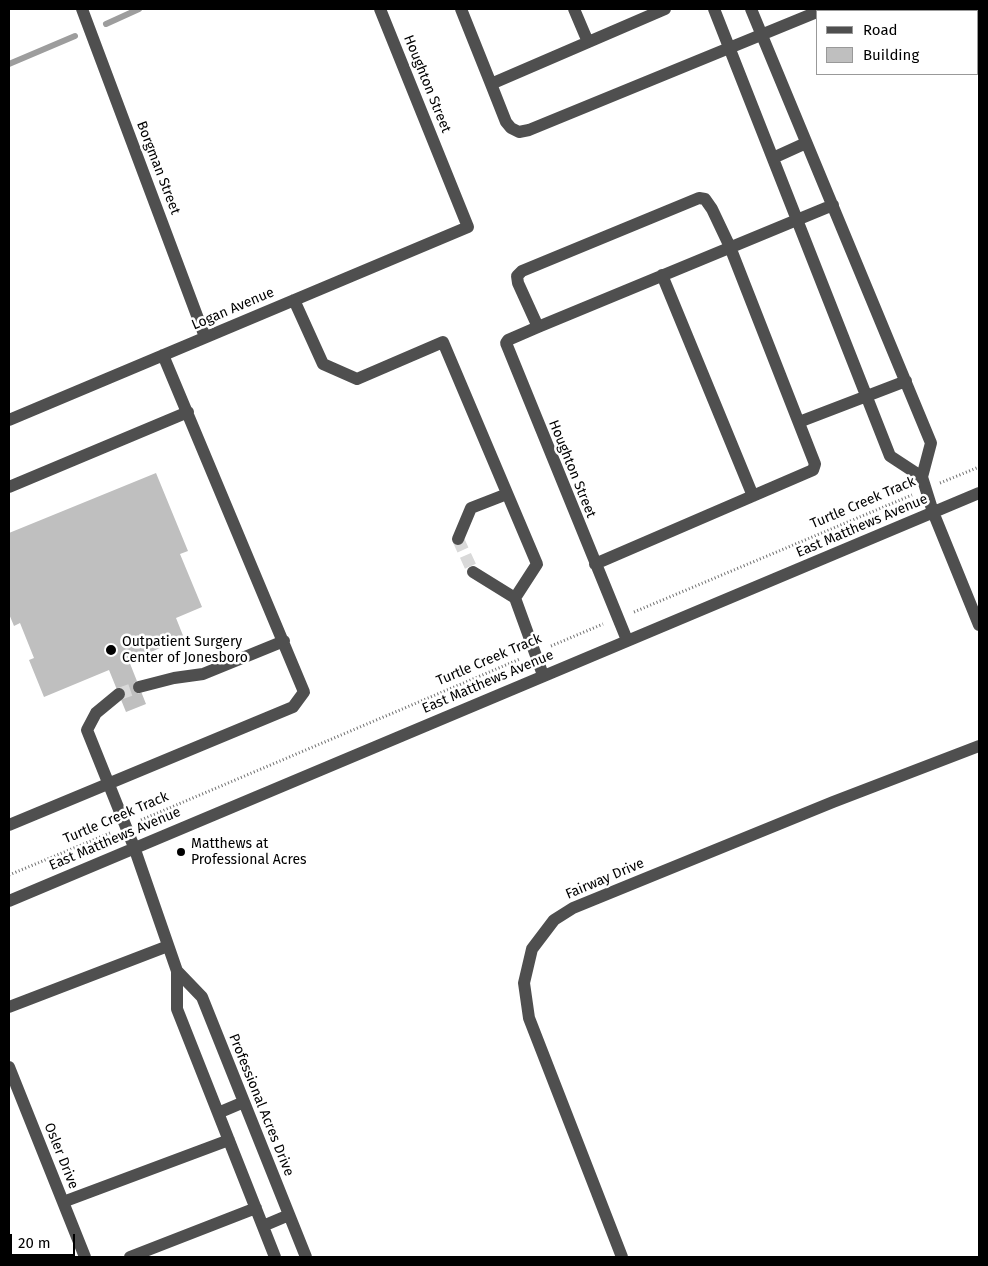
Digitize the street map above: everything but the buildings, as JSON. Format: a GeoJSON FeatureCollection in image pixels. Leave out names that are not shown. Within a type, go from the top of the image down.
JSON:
{"type":"FeatureCollection","features":[{"type":"Feature","properties":{"kind":"street","name":"Borgman Street"},"geometry":{"type":"LineString","coordinates":[[82,9],[205,337]]}},
{"type":"Feature","properties":{"kind":"street","name":"Houghton Street"},"geometry":{"type":"LineString","coordinates":[[380,9],[468,227]]}},
{"type":"Feature","properties":{"kind":"street"},"geometry":{"type":"LineString","coordinates":[[461,9],[506,122],[519,132],[529,130],[816,13]]}},
{"type":"Feature","properties":{"kind":"street"},"geometry":{"type":"LineString","coordinates":[[574,9],[588,42]]}},
{"type":"Feature","properties":{"kind":"street"},"geometry":{"type":"LineString","coordinates":[[491,84],[665,9]]}},
{"type":"Feature","properties":{"kind":"street"},"geometry":{"type":"LineString","coordinates":[[714,9],[890,456],[923,483]]}},
{"type":"Feature","properties":{"kind":"street"},"geometry":{"type":"LineString","coordinates":[[750,9],[931,443],[923,483],[979,625]]}},
{"type":"Feature","properties":{"kind":"street"},"geometry":{"type":"LineString","coordinates":[[773,158],[806,143]]}},
{"type":"Feature","properties":{"kind":"street"},"geometry":{"type":"LineString","coordinates":[[595,564],[813,470],[816,464],[730,247],[712,209],[705,200],[698,198],[522,272],[517,276],[518,283],[538,327],[730,247],[833,206]]}},
{"type":"Feature","properties":{"kind":"street","name":"Logan Avenue"},"geometry":{"type":"LineString","coordinates":[[9,420],[468,227]]}},
{"type":"Feature","properties":{"kind":"street"},"geometry":{"type":"LineString","coordinates":[[662,275],[752,496]]}},
{"type":"Feature","properties":{"kind":"street"},"geometry":{"type":"LineString","coordinates":[[294,300],[323,364],[357,379],[443,342],[537,564],[515,598]]}},
{"type":"Feature","properties":{"kind":"street","name":"Houghton Street"},"geometry":{"type":"LineString","coordinates":[[538,327],[508,340],[506,349],[627,640]]}},
{"type":"Feature","properties":{"kind":"street"},"geometry":{"type":"LineString","coordinates":[[9,825],[293,707],[304,692],[163,354]]}},
{"type":"Feature","properties":{"kind":"street"},"geometry":{"type":"LineString","coordinates":[[799,422],[906,381]]}},
{"type":"Feature","properties":{"kind":"street"},"geometry":{"type":"LineString","coordinates":[[9,487],[188,412]]}},
{"type":"Feature","properties":{"kind":"street","name":"East Matthews Avenue"},"geometry":{"type":"LineString","coordinates":[[9,901],[979,493]]}},
{"type":"Feature","properties":{"kind":"street"},"geometry":{"type":"LineString","coordinates":[[458,539],[470,508],[507,494]]}},
{"type":"Feature","properties":{"kind":"street"},"geometry":{"type":"LineString","coordinates":[[472,572],[515,598],[543,675]]}},
{"type":"Feature","properties":{"kind":"street"},"geometry":{"type":"LineString","coordinates":[[139,687],[174,678],[204,674],[284,641]]}},
{"type":"Feature","properties":{"kind":"street","name":"Professional Acres Drive"},"geometry":{"type":"LineString","coordinates":[[119,694],[96,713],[88,730],[134,847],[177,971],[177,1009],[275,1257]]}},
{"type":"Feature","properties":{"kind":"street","name":"Fairway Drive"},"geometry":{"type":"LineString","coordinates":[[622,1257],[529,1018],[524,983],[532,949],[554,920],[573,908],[833,802],[979,746]]}},
{"type":"Feature","properties":{"kind":"street"},"geometry":{"type":"LineString","coordinates":[[9,1007],[168,946]]}},
{"type":"Feature","properties":{"kind":"street","name":"Professional Acres Drive"},"geometry":{"type":"LineString","coordinates":[[177,971],[202,997],[306,1257]]}},
{"type":"Feature","properties":{"kind":"street","name":"Osler Drive"},"geometry":{"type":"LineString","coordinates":[[9,1067],[84,1257]]}},
{"type":"Feature","properties":{"kind":"street"},"geometry":{"type":"LineString","coordinates":[[218,1113],[244,1102]]}},
{"type":"Feature","properties":{"kind":"street"},"geometry":{"type":"LineString","coordinates":[[63,1202],[229,1140]]}},
{"type":"Feature","properties":{"kind":"street"},"geometry":{"type":"LineString","coordinates":[[130,1257],[256,1208]]}},
{"type":"Feature","properties":{"kind":"street"},"geometry":{"type":"LineString","coordinates":[[263,1226],[288,1215]]}},
{"type":"Feature","properties":{"kind":"path","name":"Turtle Creek Track"},"geometry":{"type":"LineString","coordinates":[[9,875],[617,618],[923,483],[979,467]]}},
{"type":"Feature","properties":{"kind":"waterway"},"geometry":{"type":"LineString","coordinates":[[106,24],[139,9]]}},
{"type":"Feature","properties":{"kind":"waterway"},"geometry":{"type":"LineString","coordinates":[[9,64],[75,36]]}},
{"type":"Feature","properties":{"kind":"tunnel"},"geometry":{"type":"LineString","coordinates":[[458,539],[473,572]]}},
{"type":"Feature","properties":{"kind":"tunnel"},"geometry":{"type":"LineString","coordinates":[[119,694],[139,687]]}},
{"type":"Feature","properties":{"kind":"place","name":"Outpatient Surgery Center of Jonesboro"},"geometry":{"type":"Point","coordinates":[111,650]}},
{"type":"Feature","properties":{"kind":"place","name":"Matthews at Professional Acres"},"geometry":{"type":"Point","coordinates":[181,852]}}]}
